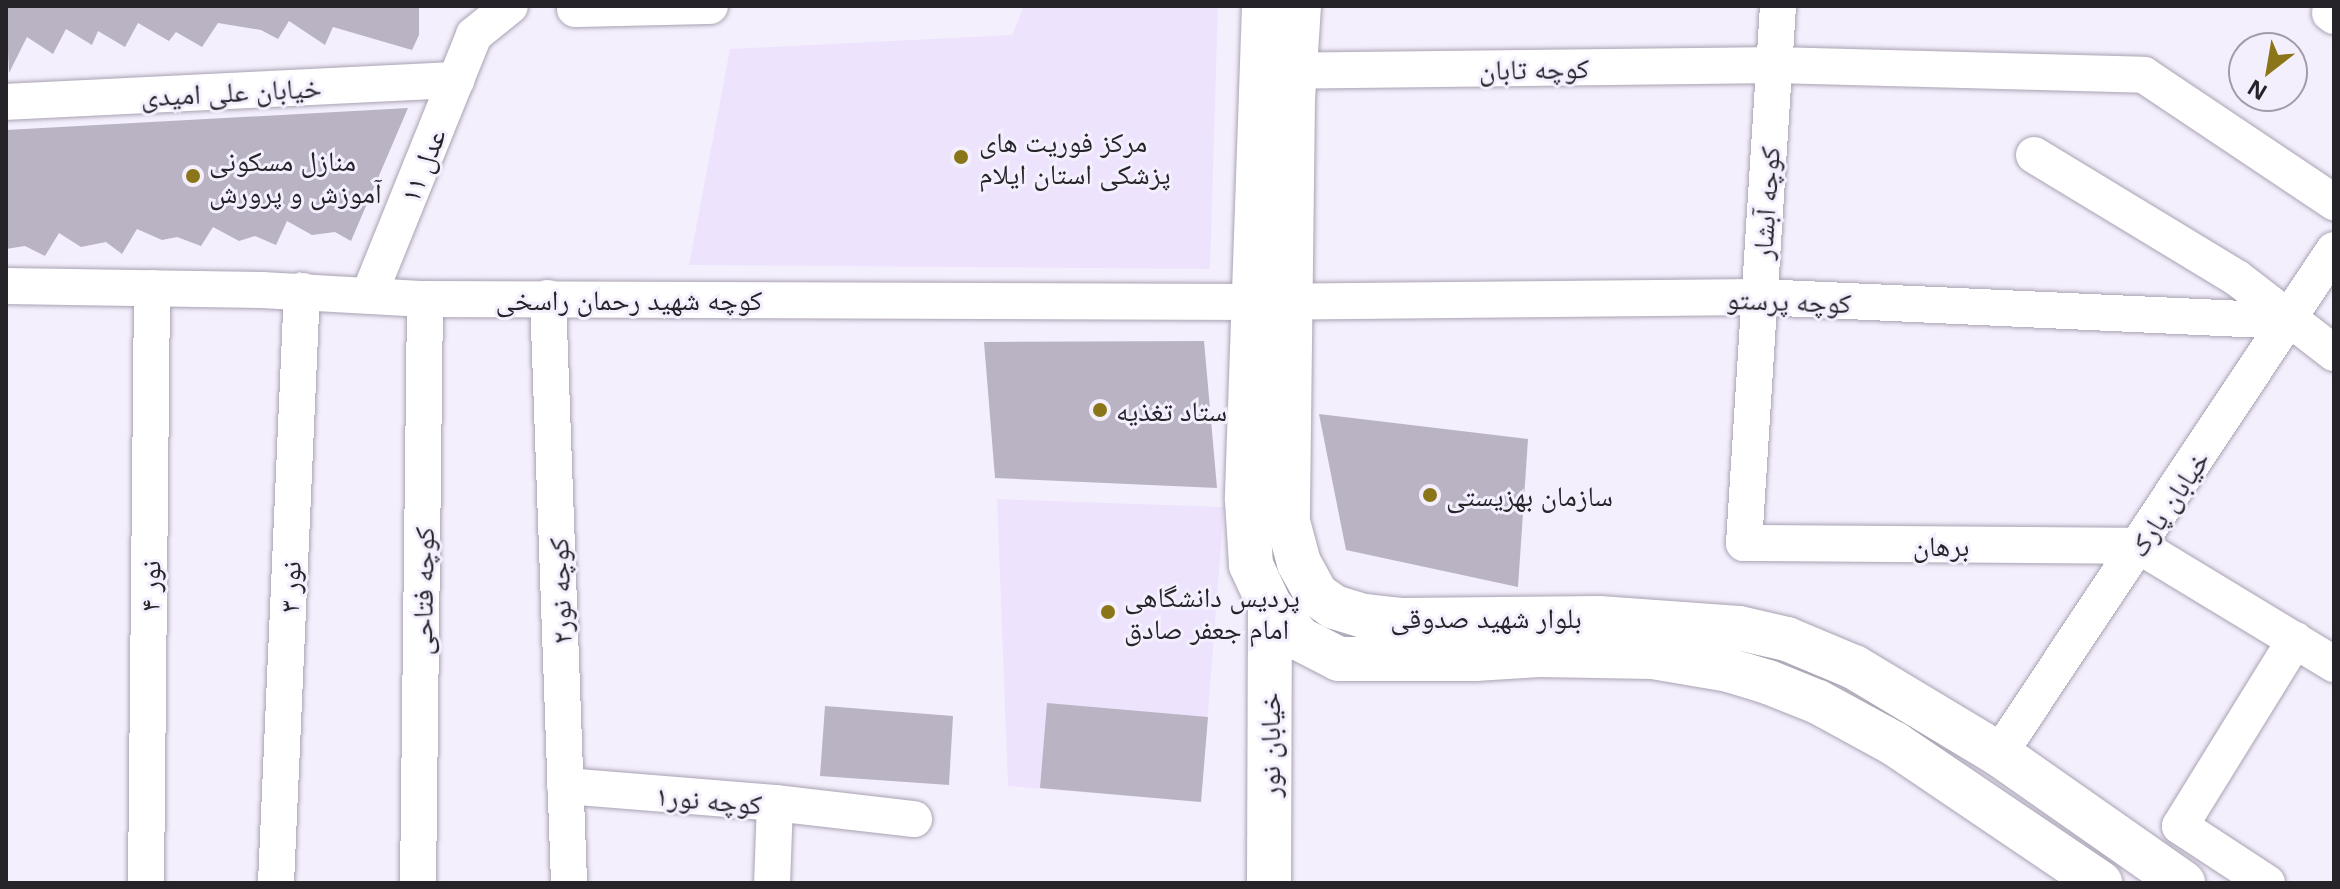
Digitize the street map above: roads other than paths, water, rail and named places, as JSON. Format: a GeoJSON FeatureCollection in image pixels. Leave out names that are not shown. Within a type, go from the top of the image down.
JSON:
{"type":"FeatureCollection","features":[{"type":"Feature","properties":{"kind":"main road","name":"بلوار شهید صدوقی"},"geometry":{"type":"LineString","coordinates":[[1264,6],[1278,71],[1271,301],[1247,500],[1251,565],[1270,606],[1300,639],[1339,659],[1475,659],[1539,655],[1653,657],[1728,670],[1768,682],[1818,702],[1895,744],[2100,883]]}},
{"type":"Feature","properties":{"kind":"main road","name":"بلوار شهید صدوقی"},"geometry":{"type":"LineString","coordinates":[[1278,71],[1299,6]]}},
{"type":"Feature","properties":{"kind":"main road","name":"بلوار شهید صدوقی"},"geometry":{"type":"LineString","coordinates":[[1271,301],[1288,522],[1306,578],[1317,595],[1334,607],[1364,616],[1403,620],[1599,618],[1739,628],[1787,639],[1854,667],[1999,754],[2183,883]]}},
{"type":"Feature","properties":{"kind":"main road","name":"خیابان نور"},"geometry":{"type":"LineString","coordinates":[[1269,883],[1270,606]]}},
{"type":"Feature","properties":{"kind":"street","name":"عدل ۱۱"},"geometry":{"type":"LineString","coordinates":[[369,295],[456,80],[470,21],[510,6]]}},
{"type":"Feature","properties":{"kind":"street"},"geometry":{"type":"LineString","coordinates":[[575,9],[710,6]]}},
{"type":"Feature","properties":{"kind":"street","name":"کوچه آبشار"},"geometry":{"type":"LineString","coordinates":[[1744,543],[1778,6]]}},
{"type":"Feature","properties":{"kind":"street","name":"کوچه تابان"},"geometry":{"type":"LineString","coordinates":[[1278,71],[1774,65],[2144,75],[2334,202]]}},
{"type":"Feature","properties":{"kind":"street","name":"خیابان علی امیدی"},"geometry":{"type":"LineString","coordinates":[[6,102],[456,80]]}},
{"type":"Feature","properties":{"kind":"street"},"geometry":{"type":"LineString","coordinates":[[2034,155],[2237,278],[2288,321],[2334,353]]}},
{"type":"Feature","properties":{"kind":"street","name":"خیابان پارک"},"geometry":{"type":"LineString","coordinates":[[1999,754],[2334,250]]}},
{"type":"Feature","properties":{"kind":"street","name":"کوچه شهید رحمان راسخی"},"geometry":{"type":"LineString","coordinates":[[6,286],[302,291],[425,299],[1271,301]]}},
{"type":"Feature","properties":{"kind":"street","name":"نور ۴"},"geometry":{"type":"LineString","coordinates":[[146,883],[152,288]]}},
{"type":"Feature","properties":{"kind":"street","name":"نور ۳"},"geometry":{"type":"LineString","coordinates":[[276,883],[302,291]]}},
{"type":"Feature","properties":{"kind":"street","name":"کوچه پرستو"},"geometry":{"type":"LineString","coordinates":[[1271,301],[1759,297],[2288,321]]}},
{"type":"Feature","properties":{"kind":"street","name":"کوچه نور۲"},"geometry":{"type":"LineString","coordinates":[[548,298],[569,883]]}},
{"type":"Feature","properties":{"kind":"street","name":"کوچه فتاحی"},"geometry":{"type":"LineString","coordinates":[[418,883],[425,299]]}},
{"type":"Feature","properties":{"kind":"street","name":"برهان"},"geometry":{"type":"LineString","coordinates":[[1744,543],[2139,546]]}},
{"type":"Feature","properties":{"kind":"street"},"geometry":{"type":"LineString","coordinates":[[2139,546],[2334,664]]}},
{"type":"Feature","properties":{"kind":"street"},"geometry":{"type":"LineString","coordinates":[[1270,606],[1306,578]]}},
{"type":"Feature","properties":{"kind":"street"},"geometry":{"type":"LineString","coordinates":[[2267,883],[2180,826],[2295,640]]}},
{"type":"Feature","properties":{"kind":"street","name":"کوچه نور۱"},"geometry":{"type":"LineString","coordinates":[[565,786],[775,803],[772,883]]}},
{"type":"Feature","properties":{"kind":"street"},"geometry":{"type":"LineString","coordinates":[[775,803],[914,819]]}},
{"type":"Feature","properties":{"kind":"place","name":"مرکز فوریت های پزشکی استان ایلام"},"geometry":{"type":"Point","coordinates":[961,157]}},
{"type":"Feature","properties":{"kind":"place","name":"منازل مسکونی آموزش و پرورش"},"geometry":{"type":"Point","coordinates":[193,176]}},
{"type":"Feature","properties":{"kind":"place","name":"ستاد تغذیه"},"geometry":{"type":"Point","coordinates":[1100,410]}},
{"type":"Feature","properties":{"kind":"place","name":"سازمان بهزیستی"},"geometry":{"type":"Point","coordinates":[1430,495]}},
{"type":"Feature","properties":{"kind":"place","name":"پردیس دانشگاهی امام جعفر صادق"},"geometry":{"type":"Point","coordinates":[1108,612]}}]}
